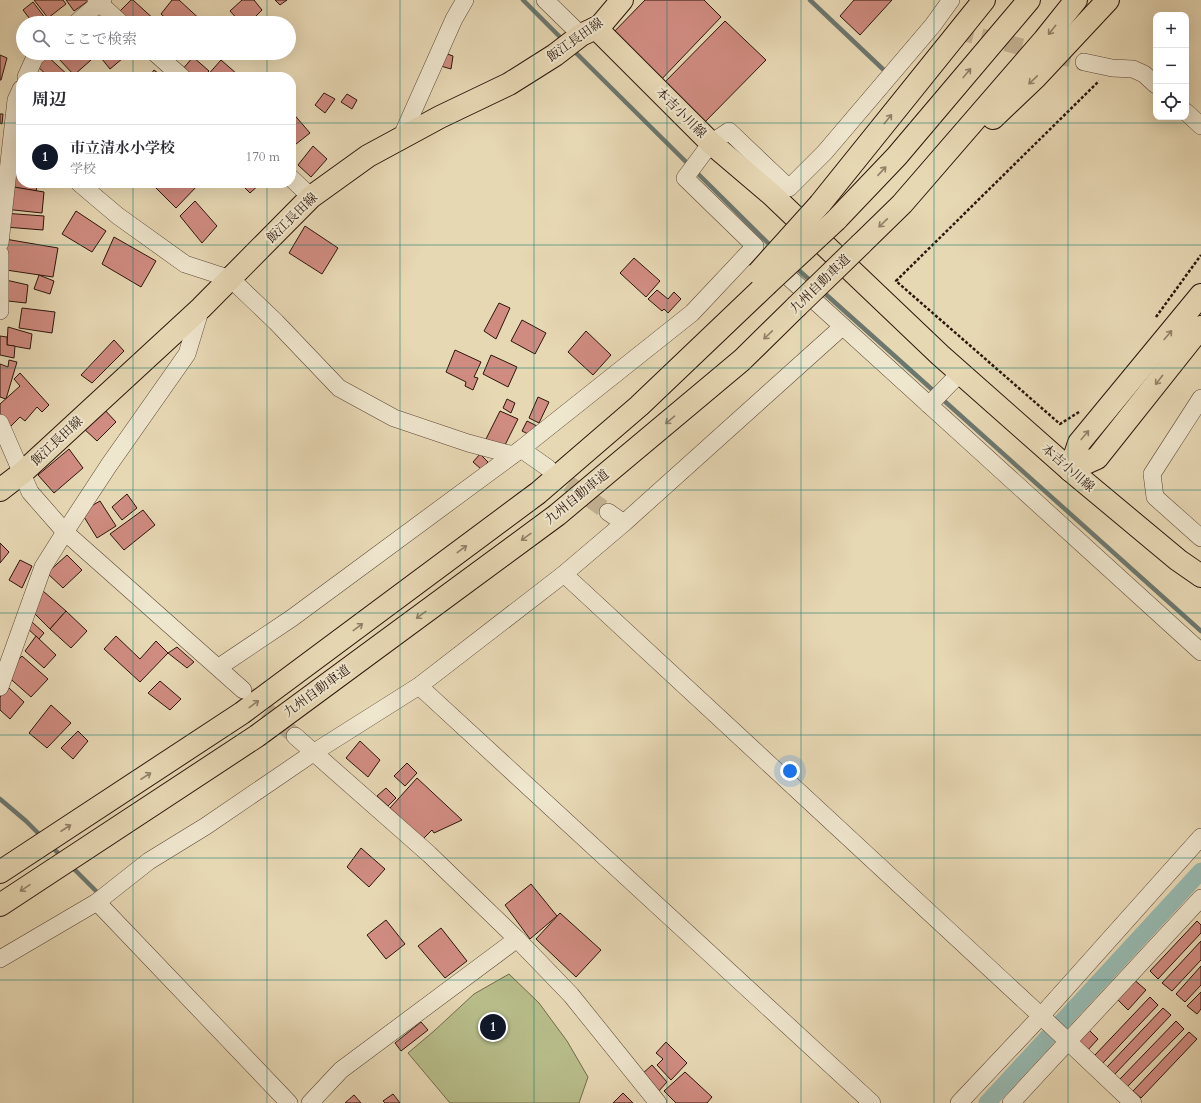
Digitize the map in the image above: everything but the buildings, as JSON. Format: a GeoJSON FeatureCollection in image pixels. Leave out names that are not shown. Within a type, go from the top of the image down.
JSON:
{"type":"FeatureCollection","features":[{"type":"Feature","properties":{"kind":"main road","name":"飯江長田線"},"geometry":{"type":"LineString","coordinates":[[0,490],[22,473],[201,308],[311,197],[368,156],[440,117],[509,84],[555,55],[589,31],[600,26],[622,0]]}},
{"type":"Feature","properties":{"kind":"main road"},"geometry":{"type":"LineString","coordinates":[[762,279],[820,204],[984,0]]}},
{"type":"Feature","properties":{"kind":"main road","name":"九州自動車道"},"geometry":{"type":"LineString","coordinates":[[0,872],[242,713],[538,493],[639,406],[762,279],[836,220],[897,156],[1029,0]]}},
{"type":"Feature","properties":{"kind":"main road","name":"九州自動車道"},"geometry":{"type":"LineString","coordinates":[[0,905],[257,736],[557,515],[742,360],[902,204],[1044,40],[1076,0]]}},
{"type":"Feature","properties":{"kind":"main road"},"geometry":{"type":"LineString","coordinates":[[902,204],[1036,77],[1108,0]]}},
{"type":"Feature","properties":{"kind":"main road","name":"本吉小川線"},"geometry":{"type":"LineString","coordinates":[[589,31],[711,143],[771,194],[960,373],[1070,470],[1178,560],[1201,576]]}},
{"type":"Feature","properties":{"kind":"main road"},"geometry":{"type":"LineString","coordinates":[[1070,470],[1079,443],[1201,295]]}},
{"type":"Feature","properties":{"kind":"main road"},"geometry":{"type":"LineString","coordinates":[[1070,470],[1097,458],[1201,327]]}},
{"type":"Feature","properties":{"kind":"street"},"geometry":{"type":"LineString","coordinates":[[401,138],[454,19],[465,0]]}},
{"type":"Feature","properties":{"kind":"street"},"geometry":{"type":"LineString","coordinates":[[545,0],[589,31]]}},
{"type":"Feature","properties":{"kind":"street"},"geometry":{"type":"LineString","coordinates":[[951,0],[933,25],[825,152],[789,188],[729,131],[711,143],[685,178],[842,327],[1201,652]]}},
{"type":"Feature","properties":{"kind":"street"},"geometry":{"type":"LineString","coordinates":[[83,16],[99,1],[114,16]]}},
{"type":"Feature","properties":{"kind":"street"},"geometry":{"type":"LineString","coordinates":[[933,25],[957,31]]}},
{"type":"Feature","properties":{"kind":"street"},"geometry":{"type":"LineString","coordinates":[[28,72],[34,60]]}},
{"type":"Feature","properties":{"kind":"street"},"geometry":{"type":"LineString","coordinates":[[163,60],[176,72]]}},
{"type":"Feature","properties":{"kind":"street"},"geometry":{"type":"LineString","coordinates":[[1084,62],[1112,68],[1132,69],[1144,74],[1155,84]]}},
{"type":"Feature","properties":{"kind":"street"},"geometry":{"type":"LineString","coordinates":[[0,236],[16,142],[16,100]]}},
{"type":"Feature","properties":{"kind":"street"},"geometry":{"type":"LineString","coordinates":[[1189,115],[1201,126]]}},
{"type":"Feature","properties":{"kind":"street"},"geometry":{"type":"LineString","coordinates":[[296,183],[311,197]]}},
{"type":"Feature","properties":{"kind":"street"},"geometry":{"type":"LineString","coordinates":[[85,188],[118,216],[185,264],[231,279],[276,322],[339,388],[394,418],[468,443],[517,452],[548,468]]}},
{"type":"Feature","properties":{"kind":"street"},"geometry":{"type":"LineString","coordinates":[[219,667],[292,618],[517,452],[692,313],[755,246]]}},
{"type":"Feature","properties":{"kind":"street"},"geometry":{"type":"LineString","coordinates":[[0,254],[0,310]]}},
{"type":"Feature","properties":{"kind":"street"},"geometry":{"type":"LineString","coordinates":[[0,687],[44,567],[109,465],[187,354],[201,308]]}},
{"type":"Feature","properties":{"kind":"street"},"geometry":{"type":"LineString","coordinates":[[0,959],[96,902],[149,861],[206,826],[313,753],[418,686],[564,574],[624,524],[842,327]]}},
{"type":"Feature","properties":{"kind":"street"},"geometry":{"type":"LineString","coordinates":[[929,405],[960,373]]}},
{"type":"Feature","properties":{"kind":"street"},"geometry":{"type":"LineString","coordinates":[[1201,398],[1152,474],[1155,497],[1201,538]]}},
{"type":"Feature","properties":{"kind":"street"},"geometry":{"type":"LineString","coordinates":[[0,423],[30,492],[65,532],[219,667],[243,690]]}},
{"type":"Feature","properties":{"kind":"street"},"geometry":{"type":"LineString","coordinates":[[608,512],[624,524]]}},
{"type":"Feature","properties":{"kind":"street"},"geometry":{"type":"LineString","coordinates":[[564,574],[1133,1103]]}},
{"type":"Feature","properties":{"kind":"street"},"geometry":{"type":"LineString","coordinates":[[418,686],[872,1103]]}},
{"type":"Feature","properties":{"kind":"street"},"geometry":{"type":"LineString","coordinates":[[295,736],[429,854],[517,939],[571,995],[658,1103]]}},
{"type":"Feature","properties":{"kind":"street"},"geometry":{"type":"LineString","coordinates":[[959,1103],[1041,1016],[1201,837]]}},
{"type":"Feature","properties":{"kind":"street"},"geometry":{"type":"LineString","coordinates":[[1011,1103],[1201,898]]}},
{"type":"Feature","properties":{"kind":"street"},"geometry":{"type":"LineString","coordinates":[[96,902],[289,1103]]}},
{"type":"Feature","properties":{"kind":"street"},"geometry":{"type":"LineString","coordinates":[[310,1103],[341,1070],[517,939]]}},
{"type":"Feature","properties":{"kind":"path"},"geometry":{"type":"LineString","coordinates":[[1084,409],[1060,424],[896,281],[1112,68]]}},
{"type":"Feature","properties":{"kind":"path"},"geometry":{"type":"LineString","coordinates":[[1155,319],[1201,255]]}},
{"type":"Feature","properties":{"kind":"green space"},"geometry":{"type":"Polygon","coordinates":[[[509,974],[539,1003],[567,1041],[588,1077],[579,1103],[450,1103],[408,1053],[474,994],[509,974]]]}},
{"type":"Feature","properties":{"kind":"waterway"},"geometry":{"type":"LineString","coordinates":[[523,0],[564,41]]}},
{"type":"Feature","properties":{"kind":"waterway"},"geometry":{"type":"LineString","coordinates":[[810,0],[887,73]]}},
{"type":"Feature","properties":{"kind":"waterway"},"geometry":{"type":"LineString","coordinates":[[572,49],[773,248]]}},
{"type":"Feature","properties":{"kind":"waterway"},"geometry":{"type":"LineString","coordinates":[[794,266],[812,282]]}},
{"type":"Feature","properties":{"kind":"waterway"},"geometry":{"type":"LineString","coordinates":[[821,290],[936,393]]}},
{"type":"Feature","properties":{"kind":"waterway"},"geometry":{"type":"LineString","coordinates":[[941,398],[1201,631]]}},
{"type":"Feature","properties":{"kind":"waterway"},"geometry":{"type":"LineString","coordinates":[[0,799],[42,837]]}},
{"type":"Feature","properties":{"kind":"waterway"},"geometry":{"type":"LineString","coordinates":[[50,845],[62,857]]}},
{"type":"Feature","properties":{"kind":"waterway"},"geometry":{"type":"LineString","coordinates":[[71,866],[100,895]]}},
{"type":"Feature","properties":{"kind":"waterway"},"geometry":{"type":"LineString","coordinates":[[987,1103],[1201,871]]}},
{"type":"Feature","properties":{"kind":"tunnel"},"geometry":{"type":"LineString","coordinates":[[957,31],[1084,62]]}},
{"type":"Feature","properties":{"kind":"tunnel"},"geometry":{"type":"LineString","coordinates":[[548,469],[608,512]]}},
{"type":"Feature","properties":{"kind":"tunnel"},"geometry":{"type":"LineString","coordinates":[[248,694],[295,736]]}},
{"type":"Feature","properties":{"kind":"place","name":"市立清水小学校"},"geometry":{"type":"Point","coordinates":[493,1027]}}]}
